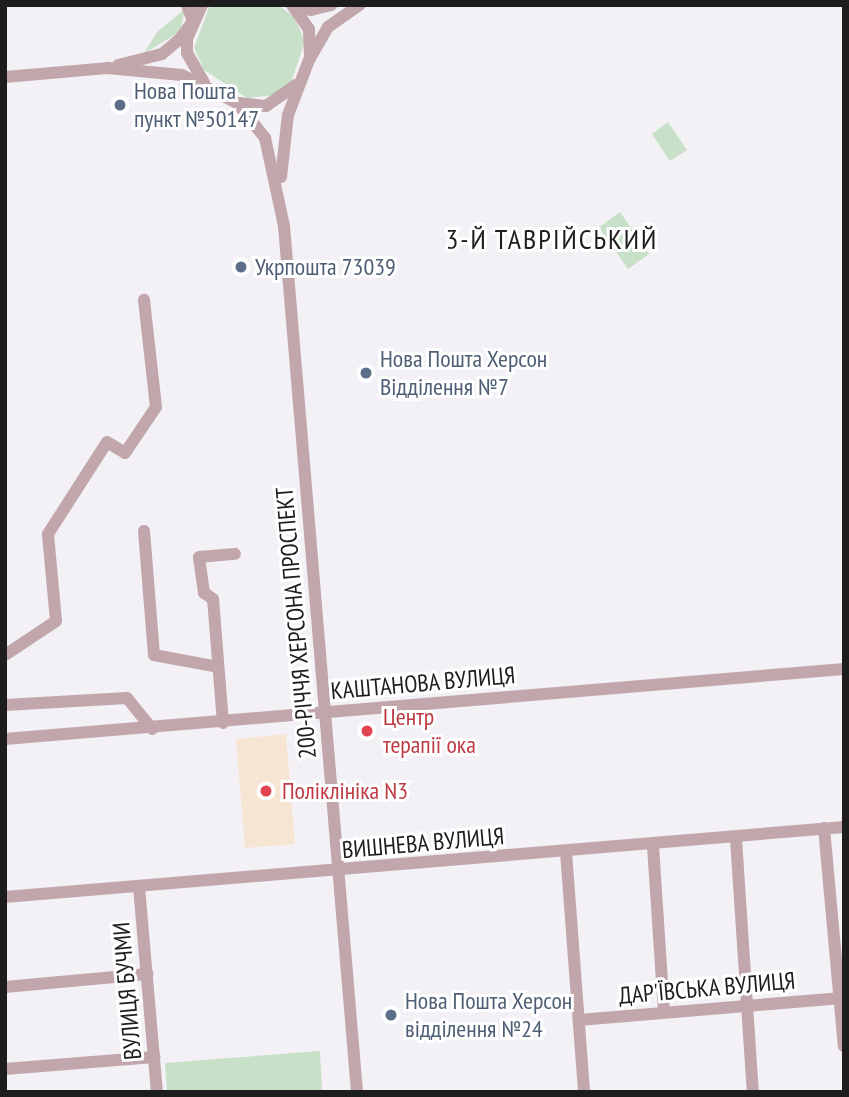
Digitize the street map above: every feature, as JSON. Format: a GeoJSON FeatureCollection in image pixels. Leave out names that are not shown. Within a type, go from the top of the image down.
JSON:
{"type":"FeatureCollection","features":[{"type":"Feature","properties":{"kind":"street"},"geometry":{"type":"LineString","coordinates":[[187,5],[193,21],[187,53],[207,85]]}},
{"type":"Feature","properties":{"kind":"street"},"geometry":{"type":"LineString","coordinates":[[5,76],[107,68],[162,54],[193,21],[202,5]]}},
{"type":"Feature","properties":{"kind":"street"},"geometry":{"type":"LineString","coordinates":[[292,5],[309,29],[309,60]]}},
{"type":"Feature","properties":{"kind":"street"},"geometry":{"type":"LineString","coordinates":[[292,5],[311,10],[330,6]]}},
{"type":"Feature","properties":{"kind":"street"},"geometry":{"type":"LineString","coordinates":[[280,192],[283,141],[309,60],[335,20],[360,5]]}},
{"type":"Feature","properties":{"kind":"street"},"geometry":{"type":"LineString","coordinates":[[107,68],[164,71],[207,85],[237,103],[265,138],[280,192]]}},
{"type":"Feature","properties":{"kind":"street"},"geometry":{"type":"LineString","coordinates":[[237,103],[266,106],[279,101],[302,77]]}},
{"type":"Feature","properties":{"kind":"street","name":"200-РІЧЧЯ ХЕРСОНА ПРОСПЕКТ"},"geometry":{"type":"LineString","coordinates":[[280,192],[358,1092]]}},
{"type":"Feature","properties":{"kind":"street"},"geometry":{"type":"LineString","coordinates":[[5,656],[56,621],[48,534],[107,442],[125,453],[156,407],[144,300]]}},
{"type":"Feature","properties":{"kind":"street"},"geometry":{"type":"LineString","coordinates":[[144,531],[154,655],[218,667]]}},
{"type":"Feature","properties":{"kind":"street"},"geometry":{"type":"LineString","coordinates":[[223,723],[213,599],[204,593],[198,557],[235,554]]}},
{"type":"Feature","properties":{"kind":"street","name":"КАШТАНОВА ВУЛИЦЯ"},"geometry":{"type":"LineString","coordinates":[[5,739],[223,723],[844,668]]}},
{"type":"Feature","properties":{"kind":"street"},"geometry":{"type":"LineString","coordinates":[[5,705],[127,698],[152,729]]}},
{"type":"Feature","properties":{"kind":"street","name":"ВИШНЕВА ВУЛИЦЯ"},"geometry":{"type":"LineString","coordinates":[[5,897],[653,846],[844,827]]}},
{"type":"Feature","properties":{"kind":"street"},"geometry":{"type":"LineString","coordinates":[[824,828],[839,951],[839,998],[844,1046]]}},
{"type":"Feature","properties":{"kind":"street"},"geometry":{"type":"LineString","coordinates":[[736,839],[753,1092]]}},
{"type":"Feature","properties":{"kind":"street"},"geometry":{"type":"LineString","coordinates":[[653,846],[664,1011]]}},
{"type":"Feature","properties":{"kind":"street"},"geometry":{"type":"LineString","coordinates":[[566,852],[584,1092]]}},
{"type":"Feature","properties":{"kind":"street","name":"ВУЛИЦЯ БУЧМИ"},"geometry":{"type":"LineString","coordinates":[[139,887],[157,1092]]}},
{"type":"Feature","properties":{"kind":"street"},"geometry":{"type":"LineString","coordinates":[[5,987],[147,974]]}},
{"type":"Feature","properties":{"kind":"street","name":"ДАР'ЇВСЬКА ВУЛИЦЯ"},"geometry":{"type":"LineString","coordinates":[[579,1020],[839,998]]}},
{"type":"Feature","properties":{"kind":"street"},"geometry":{"type":"LineString","coordinates":[[5,1069],[155,1057]]}},
{"type":"Feature","properties":{"kind":"shaded area","name":"Поліклініка N3"},"geometry":{"type":"Polygon","coordinates":[[[286,734],[295,844],[245,848],[236,739],[286,734]]]}},
{"type":"Feature","properties":{"kind":"green space"},"geometry":{"type":"Polygon","coordinates":[[[210,5],[278,5],[294,17],[305,41],[291,83],[276,95],[247,98],[204,70],[194,48],[210,5]]]}},
{"type":"Feature","properties":{"kind":"green space"},"geometry":{"type":"Polygon","coordinates":[[[185,9],[180,32],[144,53],[158,31],[185,9]]]}},
{"type":"Feature","properties":{"kind":"green space"},"geometry":{"type":"Polygon","coordinates":[[[668,122],[687,150],[670,161],[652,134],[668,122]]]}},
{"type":"Feature","properties":{"kind":"green space"},"geometry":{"type":"Polygon","coordinates":[[[620,212],[649,254],[628,269],[599,227],[620,212]]]}},
{"type":"Feature","properties":{"kind":"green space"},"geometry":{"type":"Polygon","coordinates":[[[320,1051],[322,1092],[167,1092],[165,1063],[320,1051]]]}},
{"type":"Feature","properties":{"kind":"place","name":"Нова Пошта пункт №50147"},"geometry":{"type":"Point","coordinates":[120,105]}},
{"type":"Feature","properties":{"kind":"place","name":"Укрпошта 73039"},"geometry":{"type":"Point","coordinates":[241,267]}},
{"type":"Feature","properties":{"kind":"place","name":"Нова Пошта Херсон Відділення №7"},"geometry":{"type":"Point","coordinates":[366,373]}},
{"type":"Feature","properties":{"kind":"place","name":"Центр терапії ока"},"geometry":{"type":"Point","coordinates":[367,731]}},
{"type":"Feature","properties":{"kind":"place","name":"Поліклініка N3"},"geometry":{"type":"Point","coordinates":[266,791]}},
{"type":"Feature","properties":{"kind":"place","name":"Нова Пошта Херсон відділення №24"},"geometry":{"type":"Point","coordinates":[391,1015]}},
{"type":"Feature","properties":{"kind":"district","name":"3-Й ТАВРІЙСЬКИЙ"},"geometry":{"type":"Point","coordinates":[552,239]}}]}
